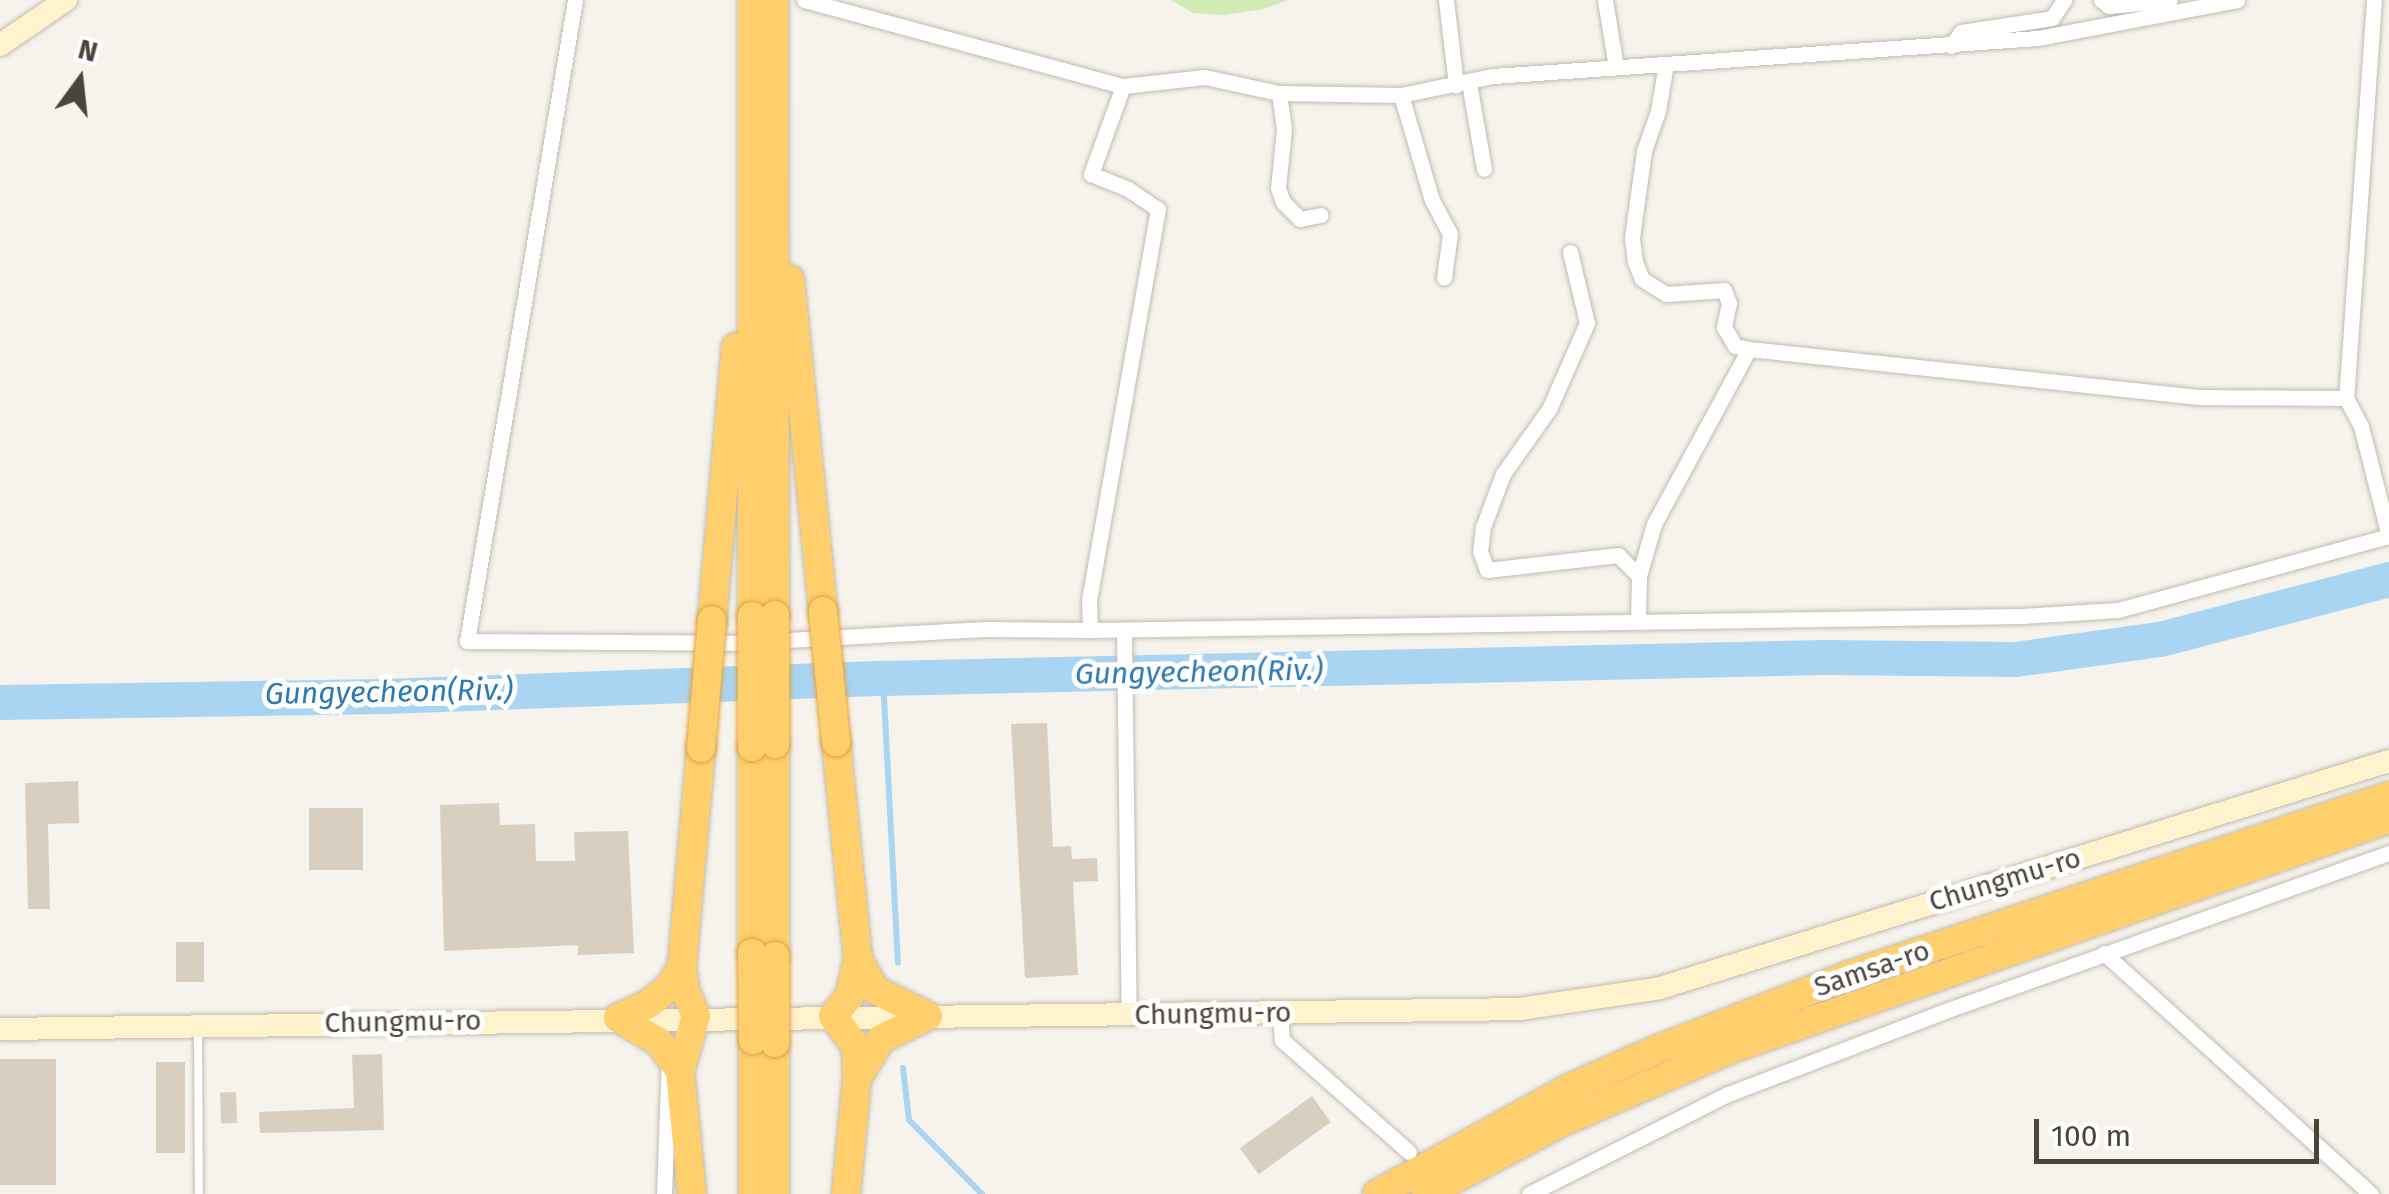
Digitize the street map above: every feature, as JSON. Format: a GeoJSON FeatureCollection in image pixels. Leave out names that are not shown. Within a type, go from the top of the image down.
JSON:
{"type":"FeatureCollection","features":[{"type":"Feature","properties":{"kind":"highway"},"geometry":{"type":"LineString","coordinates":[[752,0],[752,166],[764,615]]}},
{"type":"Feature","properties":{"kind":"highway"},"geometry":{"type":"LineString","coordinates":[[774,0],[764,615],[764,1042],[775,1194]]}},
{"type":"Feature","properties":{"kind":"highway"},"geometry":{"type":"LineString","coordinates":[[774,121],[858,959],[849,997],[833,1016],[853,1039],[858,1078],[846,1194]]}},
{"type":"Feature","properties":{"kind":"highway"},"geometry":{"type":"LineString","coordinates":[[675,1064],[696,1016],[684,990],[682,966],[752,166]]}},
{"type":"Feature","properties":{"kind":"highway","name":"Samsa-ro"},"geometry":{"type":"LineString","coordinates":[[1376,1194],[1572,1087],[1674,1044],[1850,975],[2389,796]]}},
{"type":"Feature","properties":{"kind":"highway","name":"Samsa-ro"},"geometry":{"type":"LineString","coordinates":[[1426,1194],[1564,1120],[1731,1049],[2389,819]]}},
{"type":"Feature","properties":{"kind":"highway"},"geometry":{"type":"LineString","coordinates":[[858,959],[875,990],[928,1016]]}},
{"type":"Feature","properties":{"kind":"highway"},"geometry":{"type":"LineString","coordinates":[[618,1018],[650,1003],[670,986],[682,966]]}},
{"type":"Feature","properties":{"kind":"highway"},"geometry":{"type":"LineString","coordinates":[[858,1078],[881,1039],[928,1016]]}},
{"type":"Feature","properties":{"kind":"highway"},"geometry":{"type":"LineString","coordinates":[[618,1018],[659,1042],[675,1064],[692,1194]]}},
{"type":"Feature","properties":{"kind":"highway"},"geometry":{"type":"LineString","coordinates":[[753,1194],[764,1042]]}},
{"type":"Feature","properties":{"kind":"street"},"geometry":{"type":"LineString","coordinates":[[0,45],[66,0]]}},
{"type":"Feature","properties":{"kind":"street"},"geometry":{"type":"LineString","coordinates":[[575,0],[467,641],[734,643],[985,629],[1124,631],[2022,616],[2118,610],[2389,536],[2361,426],[2346,398],[2374,0]]}},
{"type":"Feature","properties":{"kind":"street"},"geometry":{"type":"LineString","coordinates":[[804,0],[1123,86],[1205,77],[1280,93],[1401,95],[1492,76],[2038,38],[2226,1]]}},
{"type":"Feature","properties":{"kind":"street"},"geometry":{"type":"LineString","coordinates":[[1446,0],[1484,169]]}},
{"type":"Feature","properties":{"kind":"street"},"geometry":{"type":"LineString","coordinates":[[1605,0],[1616,67]]}},
{"type":"Feature","properties":{"kind":"street"},"geometry":{"type":"LineString","coordinates":[[1951,46],[1961,32],[2052,18],[2064,0]]}},
{"type":"Feature","properties":{"kind":"street"},"geometry":{"type":"LineString","coordinates":[[2101,0],[2109,6],[2170,0]]}},
{"type":"Feature","properties":{"kind":"street"},"geometry":{"type":"LineString","coordinates":[[1666,64],[1658,111],[1644,151],[1632,238],[1635,262],[1642,279],[1666,294],[1724,290],[1729,304],[1724,327],[1734,346],[2198,397],[2346,398]]}},
{"type":"Feature","properties":{"kind":"street"},"geometry":{"type":"LineString","coordinates":[[1090,630],[1089,599],[1158,209],[1128,190],[1090,174],[1123,86]]}},
{"type":"Feature","properties":{"kind":"street"},"geometry":{"type":"LineString","coordinates":[[1280,93],[1284,128],[1278,188],[1282,202],[1300,219],[1321,215]]}},
{"type":"Feature","properties":{"kind":"street"},"geometry":{"type":"LineString","coordinates":[[1401,95],[1432,200],[1450,234],[1444,278]]}},
{"type":"Feature","properties":{"kind":"street"},"geometry":{"type":"LineString","coordinates":[[1570,252],[1587,322],[1549,409],[1503,474],[1482,527],[1480,551],[1487,570],[1618,554],[1639,576]]}},
{"type":"Feature","properties":{"kind":"street"},"geometry":{"type":"LineString","coordinates":[[1638,620],[1639,576],[1654,524],[1749,349]]}},
{"type":"Feature","properties":{"kind":"street"},"geometry":{"type":"LineString","coordinates":[[1124,631],[1129,1015]]}},
{"type":"Feature","properties":{"kind":"street","name":"Chungmu-ro"},"geometry":{"type":"LineString","coordinates":[[0,1029],[696,1016],[1520,1009],[1660,988],[2389,761]]}},
{"type":"Feature","properties":{"kind":"street"},"geometry":{"type":"LineString","coordinates":[[1529,1194],[1728,1094],[2104,953],[2389,853]]}},
{"type":"Feature","properties":{"kind":"street"},"geometry":{"type":"LineString","coordinates":[[2104,953],[2371,1194]]}},
{"type":"Feature","properties":{"kind":"street"},"geometry":{"type":"LineString","coordinates":[[1280,1013],[1282,1040],[1409,1152]]}},
{"type":"Feature","properties":{"kind":"street"},"geometry":{"type":"LineString","coordinates":[[664,1194],[675,1064]]}},
{"type":"Feature","properties":{"kind":"lane"},"geometry":{"type":"LineString","coordinates":[[198,1025],[199,1194]]}},
{"type":"Feature","properties":{"kind":"green space"},"geometry":{"type":"Polygon","coordinates":[[[1171,0],[1288,0],[1264,9],[1223,15],[1193,13],[1171,0]]]}},
{"type":"Feature","properties":{"kind":"building"},"geometry":{"type":"Polygon","coordinates":[[[1047,723],[1053,847],[1071,846],[1072,859],[1097,858],[1098,881],[1073,882],[1078,975],[1025,978],[1011,724],[1047,723]]]}},
{"type":"Feature","properties":{"kind":"building"},"geometry":{"type":"Polygon","coordinates":[[[78,781],[79,823],[48,824],[50,909],[28,909],[25,783],[78,781]]]}},
{"type":"Feature","properties":{"kind":"building"},"geometry":{"type":"Polygon","coordinates":[[[499,803],[500,825],[535,824],[536,861],[575,861],[574,832],[628,831],[634,953],[578,955],[578,945],[444,951],[440,805],[499,803]]]}},
{"type":"Feature","properties":{"kind":"building"},"geometry":{"type":"Polygon","coordinates":[[[309,808],[363,808],[363,870],[309,870],[309,808]]]}},
{"type":"Feature","properties":{"kind":"building"},"geometry":{"type":"Polygon","coordinates":[[[176,942],[204,942],[204,982],[176,982],[176,942]]]}},
{"type":"Feature","properties":{"kind":"building"},"geometry":{"type":"Polygon","coordinates":[[[382,1054],[384,1130],[260,1133],[259,1112],[354,1108],[352,1055],[382,1054]]]}},
{"type":"Feature","properties":{"kind":"building"},"geometry":{"type":"Polygon","coordinates":[[[0,1059],[56,1059],[56,1185],[0,1185],[0,1059]]]}},
{"type":"Feature","properties":{"kind":"building"},"geometry":{"type":"Polygon","coordinates":[[[156,1062],[185,1062],[185,1153],[156,1153],[156,1062]]]}},
{"type":"Feature","properties":{"kind":"building"},"geometry":{"type":"Polygon","coordinates":[[[236,1092],[237,1123],[221,1124],[220,1093],[236,1092]]]}},
{"type":"Feature","properties":{"kind":"building"},"geometry":{"type":"Polygon","coordinates":[[[1312,1096],[1331,1122],[1259,1174],[1240,1148],[1312,1096]]]}},
{"type":"Feature","properties":{"kind":"waterway","name":"Gungyecheon(Riv.)"},"geometry":{"type":"LineString","coordinates":[[0,702],[385,696],[883,678],[1825,657],[2015,659],[2160,639],[2389,579]]}},
{"type":"Feature","properties":{"kind":"waterway"},"geometry":{"type":"LineString","coordinates":[[883,678],[898,963]]}},
{"type":"Feature","properties":{"kind":"waterway"},"geometry":{"type":"LineString","coordinates":[[903,1068],[909,1120],[982,1194]]}}]}
